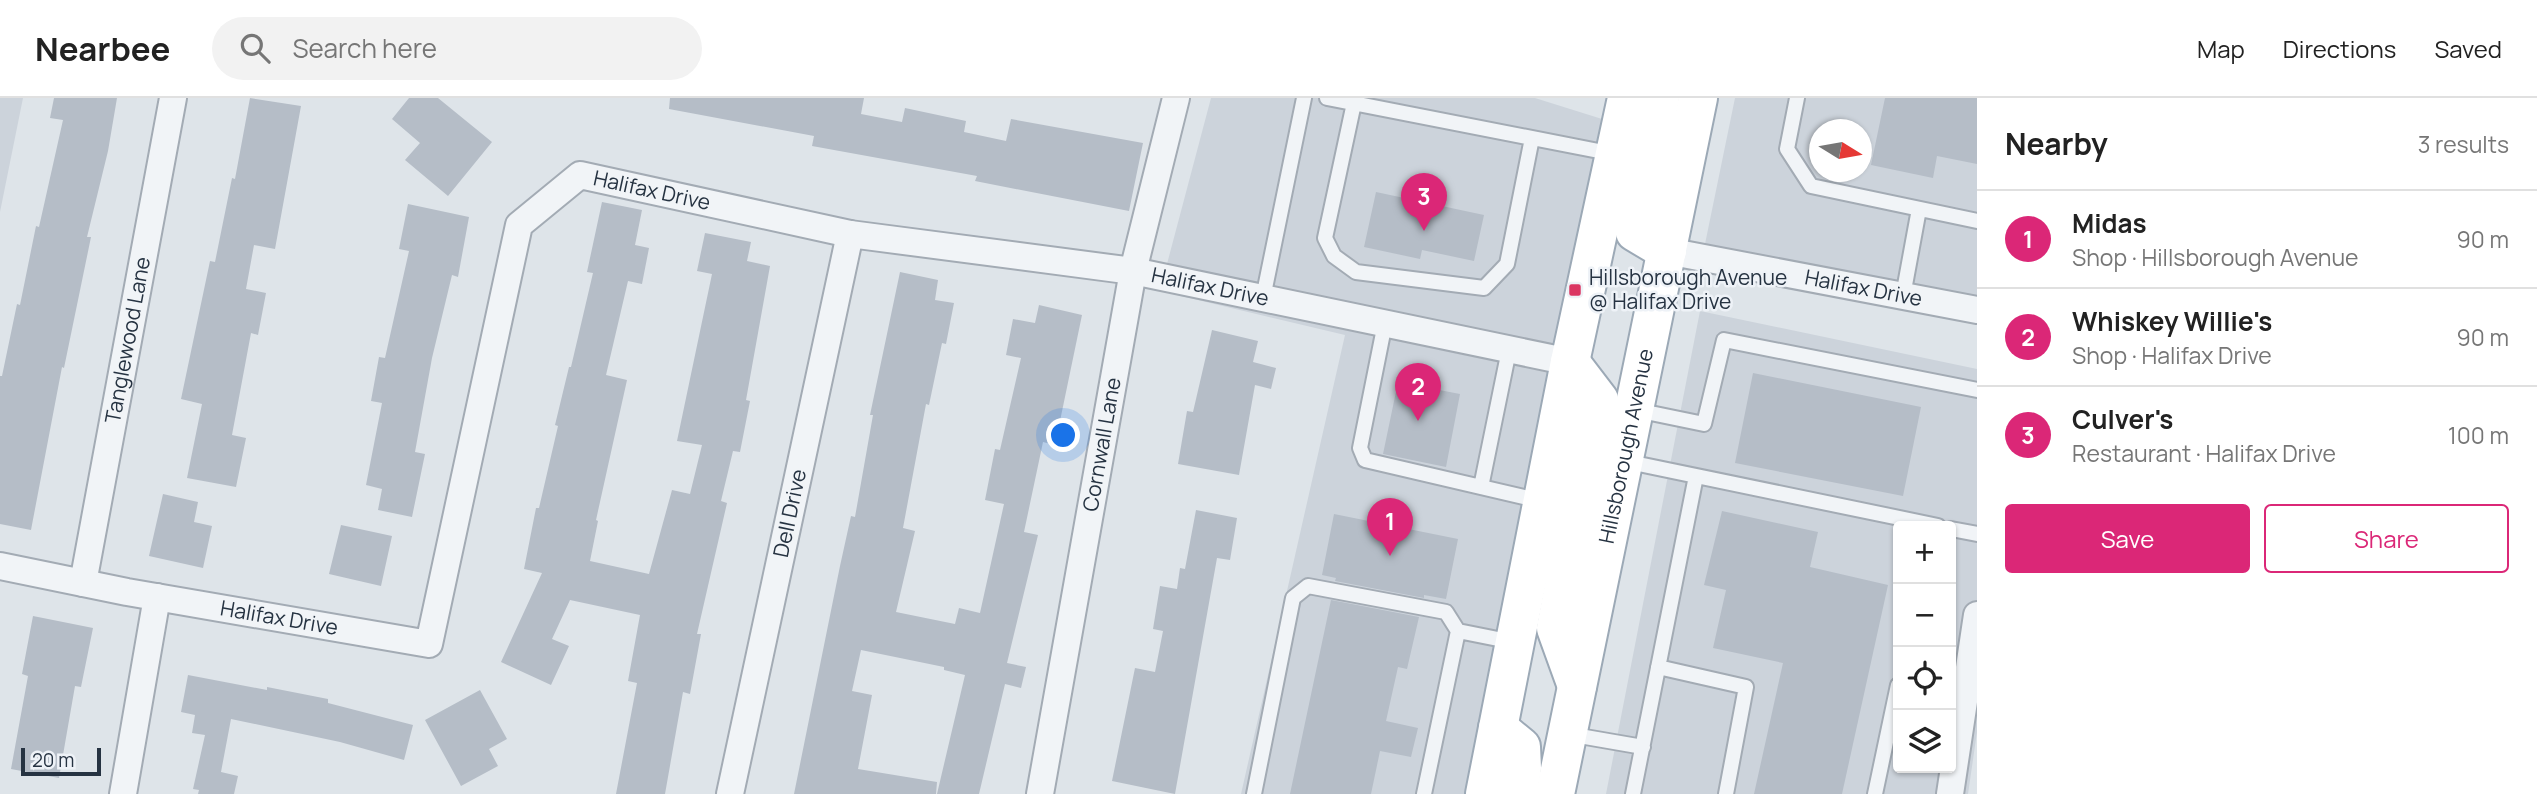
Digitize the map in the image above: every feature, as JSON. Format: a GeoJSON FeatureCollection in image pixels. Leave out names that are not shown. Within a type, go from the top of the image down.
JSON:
{"type":"FeatureCollection","features":[{"type":"Feature","properties":{"kind":"main road"},"geometry":{"type":"LineString","coordinates":[[1485,794],[1570,362],[1627,98]]}},
{"type":"Feature","properties":{"kind":"main road"},"geometry":{"type":"LineString","coordinates":[[1660,98],[1635,232],[1667,251]]}},
{"type":"Feature","properties":{"kind":"main road","name":"Hillsborough Avenue"},"geometry":{"type":"LineString","coordinates":[[1555,794],[1698,98]]}},
{"type":"Feature","properties":{"kind":"main road"},"geometry":{"type":"LineString","coordinates":[[1570,362],[1600,400],[1556,628],[1577,686]]}},
{"type":"Feature","properties":{"kind":"main road"},"geometry":{"type":"LineString","coordinates":[[1498,728],[1521,747],[1522,768],[1518,794]]}},
{"type":"Feature","properties":{"kind":"street","name":"Tanglewood Lane"},"geometry":{"type":"LineString","coordinates":[[83,583],[173,98]]}},
{"type":"Feature","properties":{"kind":"street","name":"Cornwall Lane"},"geometry":{"type":"LineString","coordinates":[[1040,794],[1133,271],[1176,98]]}},
{"type":"Feature","properties":{"kind":"street","name":"Halifax Drive"},"geometry":{"type":"LineString","coordinates":[[0,566],[157,597],[429,644],[519,225],[580,175],[850,234],[1133,271],[1570,362]]}},
{"type":"Feature","properties":{"kind":"street","name":"Dell Drive"},"geometry":{"type":"LineString","coordinates":[[730,794],[850,234]]}},
{"type":"Feature","properties":{"kind":"street","name":"Halifax Drive"},"geometry":{"type":"LineString","coordinates":[[1667,251],[1977,310]]}},
{"type":"Feature","properties":{"kind":"street"},"geometry":{"type":"LineString","coordinates":[[123,794],[157,597]]}},
{"type":"Feature","properties":{"kind":"street"},"geometry":{"type":"LineString","coordinates":[[1950,794],[1959,680],[1977,615]]}},
{"type":"Feature","properties":{"kind":"lane"},"geometry":{"type":"LineString","coordinates":[[1263,298],[1304,98]]}},
{"type":"Feature","properties":{"kind":"lane"},"geometry":{"type":"LineString","coordinates":[[1327,98],[1615,155]]}},
{"type":"Feature","properties":{"kind":"lane"},"geometry":{"type":"LineString","coordinates":[[1797,98],[1787,149],[1811,186],[1977,221]]}},
{"type":"Feature","properties":{"kind":"lane"},"geometry":{"type":"LineString","coordinates":[[1354,103],[1325,238],[1334,256],[1356,272],[1484,288],[1507,264],[1532,138]]}},
{"type":"Feature","properties":{"kind":"lane"},"geometry":{"type":"LineString","coordinates":[[1903,296],[1919,209]]}},
{"type":"Feature","properties":{"kind":"lane"},"geometry":{"type":"LineString","coordinates":[[1385,323],[1360,447],[1366,460],[1543,501]]}},
{"type":"Feature","properties":{"kind":"lane"},"geometry":{"type":"LineString","coordinates":[[1634,410],[1704,424],[1724,340],[1977,390]]}},
{"type":"Feature","properties":{"kind":"lane"},"geometry":{"type":"LineString","coordinates":[[1481,487],[1509,350]]}},
{"type":"Feature","properties":{"kind":"lane"},"geometry":{"type":"LineString","coordinates":[[1624,461],[1914,521]]}},
{"type":"Feature","properties":{"kind":"lane"},"geometry":{"type":"LineString","coordinates":[[1633,794],[1696,476]]}},
{"type":"Feature","properties":{"kind":"lane"},"geometry":{"type":"LineString","coordinates":[[1956,530],[1977,534]]}},
{"type":"Feature","properties":{"kind":"lane"},"geometry":{"type":"LineString","coordinates":[[1254,794],[1293,598],[1308,586],[1446,612],[1458,631],[1424,794]]}},
{"type":"Feature","properties":{"kind":"lane"},"geometry":{"type":"LineString","coordinates":[[1458,631],[1515,642]]}},
{"type":"Feature","properties":{"kind":"lane"},"geometry":{"type":"LineString","coordinates":[[1658,667],[1746,687],[1726,794]]}},
{"type":"Feature","properties":{"kind":"lane"},"geometry":{"type":"LineString","coordinates":[[1875,794],[1893,709]]}},
{"type":"Feature","properties":{"kind":"lane"},"geometry":{"type":"LineString","coordinates":[[1568,734],[1643,747]]}},
{"type":"Feature","properties":{"kind":"shaded area"},"geometry":{"type":"Polygon","coordinates":[[[0,98],[23,98],[0,212],[0,98]]]}},
{"type":"Feature","properties":{"kind":"shaded area"},"geometry":{"type":"Polygon","coordinates":[[[1211,98],[1535,98],[1602,119],[1557,345],[1167,264],[1211,98]]]}},
{"type":"Feature","properties":{"kind":"shaded area"},"geometry":{"type":"Polygon","coordinates":[[[1735,98],[1977,98],[1977,296],[1705,244],[1735,98]]]}},
{"type":"Feature","properties":{"kind":"shaded area"},"geometry":{"type":"Polygon","coordinates":[[[1160,291],[1551,373],[1466,794],[1241,794],[1345,335],[1160,291]]]}},
{"type":"Feature","properties":{"kind":"shaded area"},"geometry":{"type":"Polygon","coordinates":[[[1700,311],[1977,369],[1977,732],[1968,794],[1606,794],[1700,311]]]}},
{"type":"Feature","properties":{"kind":"building"},"geometry":{"type":"Polygon","coordinates":[[[54,98],[117,98],[108,151],[87,237],[91,237],[64,368],[62,367],[31,530],[0,524],[0,376],[17,304],[20,305],[36,226],[39,227],[63,120],[50,118],[54,98]]]}},
{"type":"Feature","properties":{"kind":"building"},"geometry":{"type":"Polygon","coordinates":[[[250,98],[301,106],[275,249],[254,245],[246,289],[266,293],[258,335],[251,333],[232,435],[246,438],[236,487],[187,478],[202,404],[181,399],[210,261],[215,262],[232,178],[235,179],[250,98]]]}},
{"type":"Feature","properties":{"kind":"building"},"geometry":{"type":"Polygon","coordinates":[[[409,98],[438,98],[492,142],[448,196],[405,160],[420,143],[392,119],[409,98]]]}},
{"type":"Feature","properties":{"kind":"building"},"geometry":{"type":"Polygon","coordinates":[[[670,98],[864,98],[861,114],[902,122],[905,108],[966,121],[964,132],[1006,141],[1011,119],[1143,143],[1129,211],[975,181],[977,176],[812,146],[814,136],[669,109],[670,98]]]}},
{"type":"Feature","properties":{"kind":"building"},"geometry":{"type":"Polygon","coordinates":[[[1885,98],[1977,98],[1977,164],[1937,156],[1933,178],[1872,165],[1885,98]]]}},
{"type":"Feature","properties":{"kind":"building"},"geometry":{"type":"Polygon","coordinates":[[[1376,192],[1484,215],[1474,261],[1422,250],[1420,259],[1364,247],[1376,192]]]}},
{"type":"Feature","properties":{"kind":"building"},"geometry":{"type":"Polygon","coordinates":[[[602,202],[642,210],[635,245],[649,248],[642,284],[628,281],[606,375],[627,380],[596,520],[598,521],[590,561],[649,574],[672,490],[690,494],[702,445],[677,441],[712,274],[697,271],[705,233],[751,242],[747,261],[770,266],[746,400],[750,401],[740,452],[733,451],[721,501],[727,503],[697,634],[701,634],[690,694],[683,692],[665,794],[616,794],[637,683],[628,681],[640,615],[570,600],[552,639],[569,646],[551,685],[501,662],[542,573],[524,569],[536,508],[539,508],[558,426],[555,425],[593,273],[587,272],[602,202]]]}},
{"type":"Feature","properties":{"kind":"building"},"geometry":{"type":"Polygon","coordinates":[[[408,204],[469,217],[458,277],[452,275],[432,358],[415,452],[425,454],[412,517],[378,510],[382,489],[366,485],[382,403],[371,401],[379,357],[385,358],[409,251],[399,249],[408,204]]]}},
{"type":"Feature","properties":{"kind":"building"},"geometry":{"type":"Polygon","coordinates":[[[900,272],[938,280],[935,300],[954,303],[946,344],[942,343],[929,405],[926,404],[903,528],[915,531],[896,612],[955,624],[959,608],[980,613],[1004,504],[985,500],[995,449],[1000,450],[1021,358],[1006,355],[1013,319],[1035,323],[1039,305],[1082,315],[1055,445],[1043,442],[1024,532],[1038,535],[1007,663],[1026,667],[1021,688],[1005,684],[979,794],[937,794],[965,675],[944,670],[944,667],[861,650],[852,691],[872,695],[858,769],[937,782],[936,794],[794,794],[851,516],[855,517],[873,415],[870,415],[900,272]]]}},
{"type":"Feature","properties":{"kind":"building"},"geometry":{"type":"Polygon","coordinates":[[[1212,330],[1258,341],[1253,362],[1276,368],[1271,389],[1255,385],[1239,475],[1178,464],[1187,411],[1193,412],[1212,330]]]}},
{"type":"Feature","properties":{"kind":"building"},"geometry":{"type":"Polygon","coordinates":[[[1753,373],[1921,407],[1903,496],[1735,463],[1753,373]]]}},
{"type":"Feature","properties":{"kind":"building"},"geometry":{"type":"Polygon","coordinates":[[[1398,382],[1460,394],[1446,467],[1383,454],[1398,382]]]}},
{"type":"Feature","properties":{"kind":"building"},"geometry":{"type":"Polygon","coordinates":[[[163,494],[198,502],[194,522],[212,526],[203,568],[149,556],[163,494]]]}},
{"type":"Feature","properties":{"kind":"building"},"geometry":{"type":"Polygon","coordinates":[[[1196,510],[1237,518],[1230,560],[1217,558],[1175,794],[1112,781],[1135,668],[1155,672],[1163,631],[1153,629],[1160,586],[1177,589],[1180,568],[1185,569],[1196,510]]]}},
{"type":"Feature","properties":{"kind":"building"},"geometry":{"type":"Polygon","coordinates":[[[1722,511],[1818,532],[1810,567],[1888,585],[1842,794],[1754,794],[1783,663],[1713,648],[1726,590],[1704,585],[1722,511]]]}},
{"type":"Feature","properties":{"kind":"building"},"geometry":{"type":"Polygon","coordinates":[[[1334,514],[1458,539],[1446,599],[1424,595],[1424,598],[1335,581],[1336,578],[1322,575],[1334,514]]]}},
{"type":"Feature","properties":{"kind":"building"},"geometry":{"type":"Polygon","coordinates":[[[341,525],[392,536],[381,586],[329,574],[341,525]]]}},
{"type":"Feature","properties":{"kind":"building"},"geometry":{"type":"Polygon","coordinates":[[[1331,600],[1419,617],[1407,669],[1398,667],[1386,721],[1418,728],[1411,757],[1380,751],[1371,794],[1290,794],[1331,600]]]}},
{"type":"Feature","properties":{"kind":"building"},"geometry":{"type":"Polygon","coordinates":[[[33,616],[93,628],[81,687],[75,686],[59,778],[11,769],[28,676],[22,674],[33,616]]]}},
{"type":"Feature","properties":{"kind":"building"},"geometry":{"type":"Polygon","coordinates":[[[188,675],[328,699],[328,703],[413,725],[404,760],[340,742],[231,719],[221,772],[238,776],[234,794],[198,794],[199,790],[193,789],[205,735],[192,733],[195,715],[181,712],[188,675]]]}},
{"type":"Feature","properties":{"kind":"building"},"geometry":{"type":"Polygon","coordinates":[[[480,690],[507,739],[489,749],[498,766],[461,786],[425,720],[480,690]]]}},
{"type":"Feature","properties":{"kind":"place","name":"Culver's"},"geometry":{"type":"Point","coordinates":[1424,231]}},
{"type":"Feature","properties":{"kind":"place","name":"Hillsborough Avenue @ Halifax Drive"},"geometry":{"type":"Point","coordinates":[1575,290]}},
{"type":"Feature","properties":{"kind":"place","name":"Whiskey Willie's"},"geometry":{"type":"Point","coordinates":[1418,421]}},
{"type":"Feature","properties":{"kind":"place","name":"Midas"},"geometry":{"type":"Point","coordinates":[1390,556]}}]}
